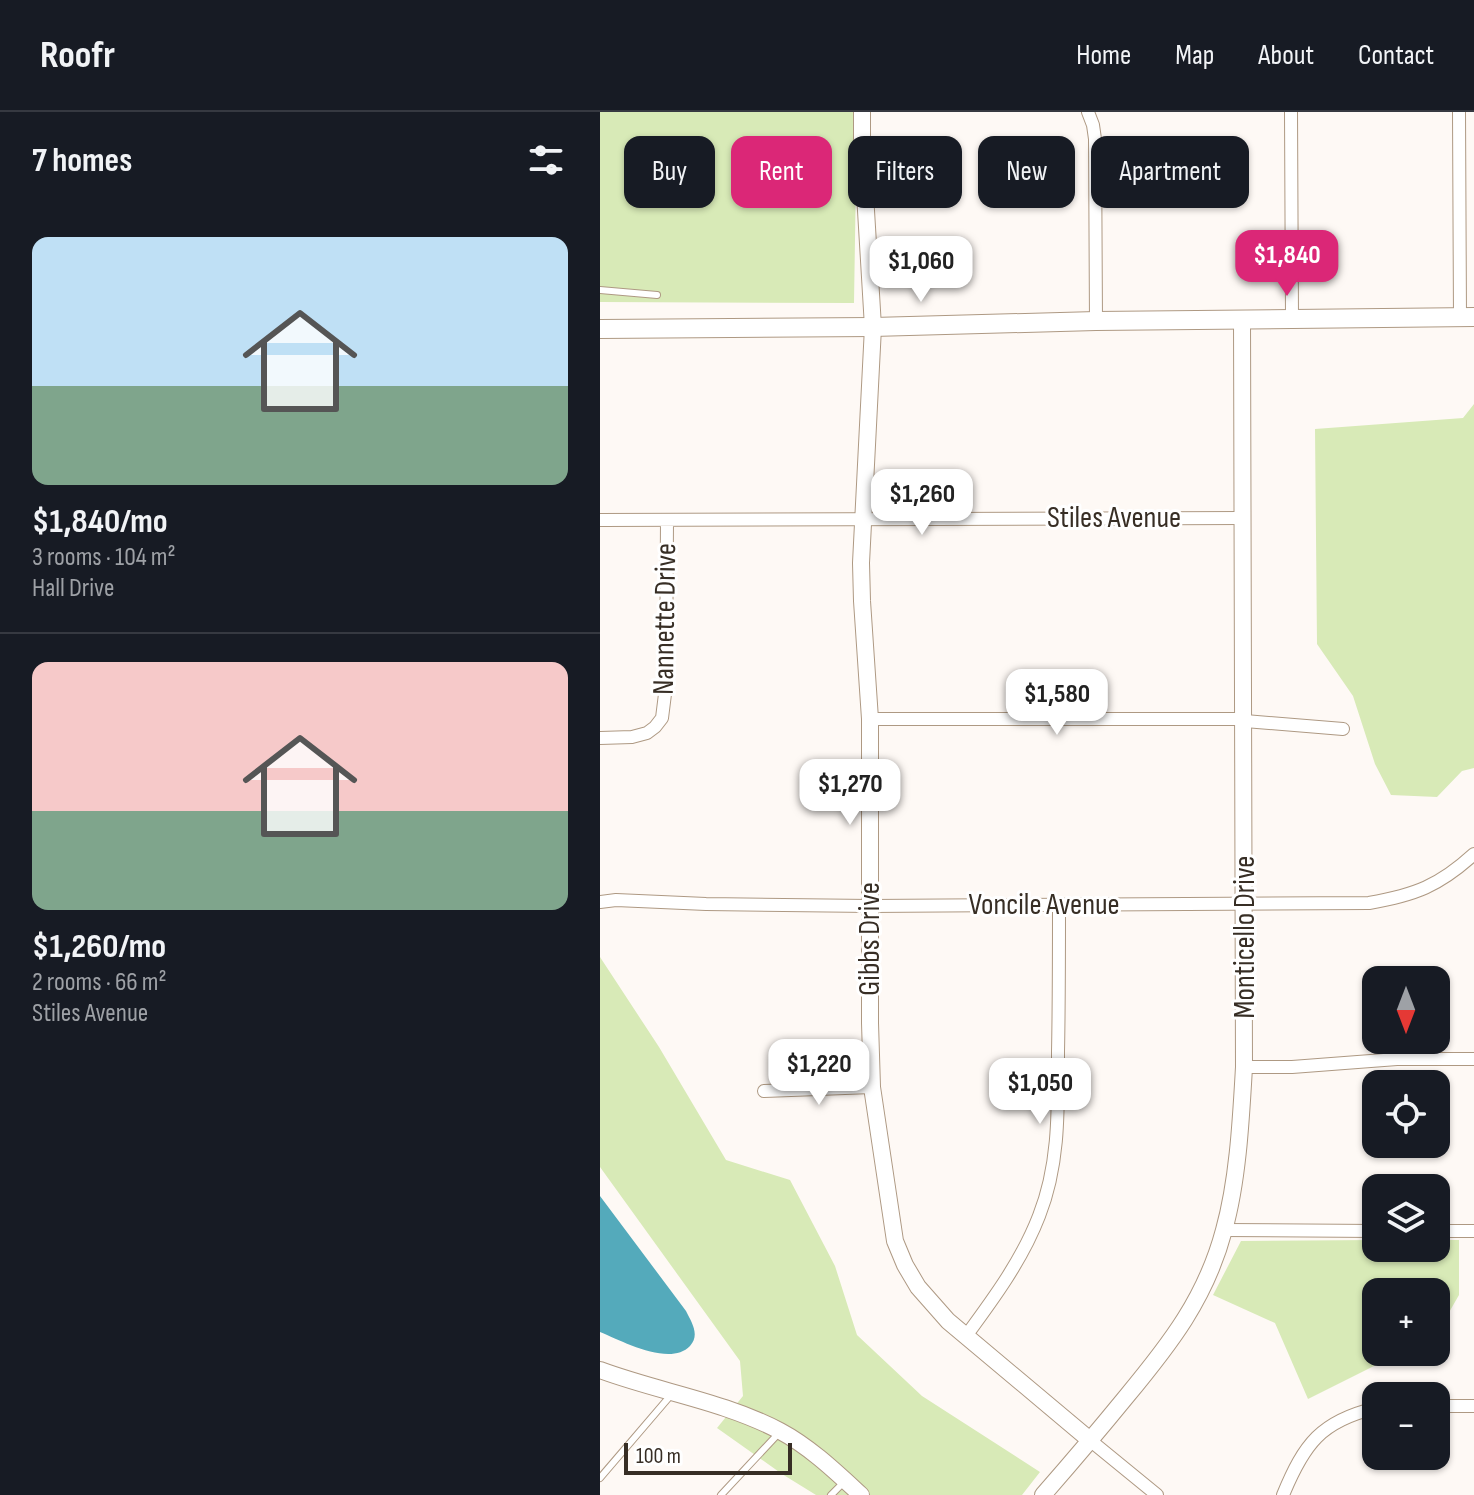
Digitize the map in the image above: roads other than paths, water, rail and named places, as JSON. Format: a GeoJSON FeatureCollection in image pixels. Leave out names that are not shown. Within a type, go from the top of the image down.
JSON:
{"type":"FeatureCollection","features":[{"type":"Feature","properties":{"kind":"main road"},"geometry":{"type":"LineString","coordinates":[[600,329],[1467,317]]}},
{"type":"Feature","properties":{"kind":"street","name":"Gibbs Drive"},"geometry":{"type":"LineString","coordinates":[[862,112],[873,327],[862,589],[870,719],[872,1087],[890,1213],[900,1255],[929,1302],[1091,1441]]}},
{"type":"Feature","properties":{"kind":"street"},"geometry":{"type":"LineString","coordinates":[[1088,112],[1095,139],[1096,321]]}},
{"type":"Feature","properties":{"kind":"street"},"geometry":{"type":"LineString","coordinates":[[1291,112],[1292,318]]}},
{"type":"Feature","properties":{"kind":"street"},"geometry":{"type":"LineString","coordinates":[[1459,112],[1467,317]]}},
{"type":"Feature","properties":{"kind":"street","name":"Monticello Drive"},"geometry":{"type":"LineString","coordinates":[[1043,1495],[1157,1361],[1182,1326],[1208,1277],[1224,1230],[1240,1132],[1244,1067],[1242,319]]}},
{"type":"Feature","properties":{"kind":"street","name":"Stiles Avenue"},"geometry":{"type":"LineString","coordinates":[[600,520],[1244,518]]}},
{"type":"Feature","properties":{"kind":"street","name":"Nannette Drive"},"geometry":{"type":"LineString","coordinates":[[600,738],[647,733],[662,718],[666,686],[667,520]]}},
{"type":"Feature","properties":{"kind":"street"},"geometry":{"type":"LineString","coordinates":[[870,719],[1245,720],[1343,729]]}},
{"type":"Feature","properties":{"kind":"street","name":"Voncile Avenue"},"geometry":{"type":"LineString","coordinates":[[600,902],[870,906],[1369,903],[1402,897],[1426,888],[1474,854]]}},
{"type":"Feature","properties":{"kind":"street"},"geometry":{"type":"LineString","coordinates":[[966,1336],[1025,1248],[1040,1215],[1052,1168],[1058,1133],[1059,905]]}},
{"type":"Feature","properties":{"kind":"street"},"geometry":{"type":"LineString","coordinates":[[1244,1067],[1292,1067],[1397,1059],[1474,1059]]}},
{"type":"Feature","properties":{"kind":"street"},"geometry":{"type":"LineString","coordinates":[[764,1091],[872,1087]]}},
{"type":"Feature","properties":{"kind":"street"},"geometry":{"type":"LineString","coordinates":[[1224,1230],[1362,1231]]}},
{"type":"Feature","properties":{"kind":"street"},"geometry":{"type":"LineString","coordinates":[[1450,1231],[1474,1231]]}},
{"type":"Feature","properties":{"kind":"street"},"geometry":{"type":"LineString","coordinates":[[600,1370],[752,1418],[780,1431],[800,1443],[861,1495]]}},
{"type":"Feature","properties":{"kind":"street"},"geometry":{"type":"LineString","coordinates":[[1450,1406],[1474,1406]]}},
{"type":"Feature","properties":{"kind":"street"},"geometry":{"type":"LineString","coordinates":[[1283,1495],[1304,1453],[1321,1431],[1362,1413]]}},
{"type":"Feature","properties":{"kind":"street"},"geometry":{"type":"LineString","coordinates":[[1091,1441],[1157,1495]]}},
{"type":"Feature","properties":{"kind":"lane"},"geometry":{"type":"LineString","coordinates":[[600,290],[657,295]]}},
{"type":"Feature","properties":{"kind":"lane"},"geometry":{"type":"LineString","coordinates":[[600,1478],[673,1392]]}},
{"type":"Feature","properties":{"kind":"lane"},"geometry":{"type":"LineString","coordinates":[[721,1495],[780,1431]]}},
{"type":"Feature","properties":{"kind":"lane"},"geometry":{"type":"LineString","coordinates":[[831,1495],[845,1481]]}},
{"type":"Feature","properties":{"kind":"water"},"geometry":{"type":"Polygon","coordinates":[[[600,1196],[686,1311],[694,1329],[694,1338],[690,1346],[681,1352],[671,1354],[646,1350],[600,1332],[600,1196]]]}}]}
